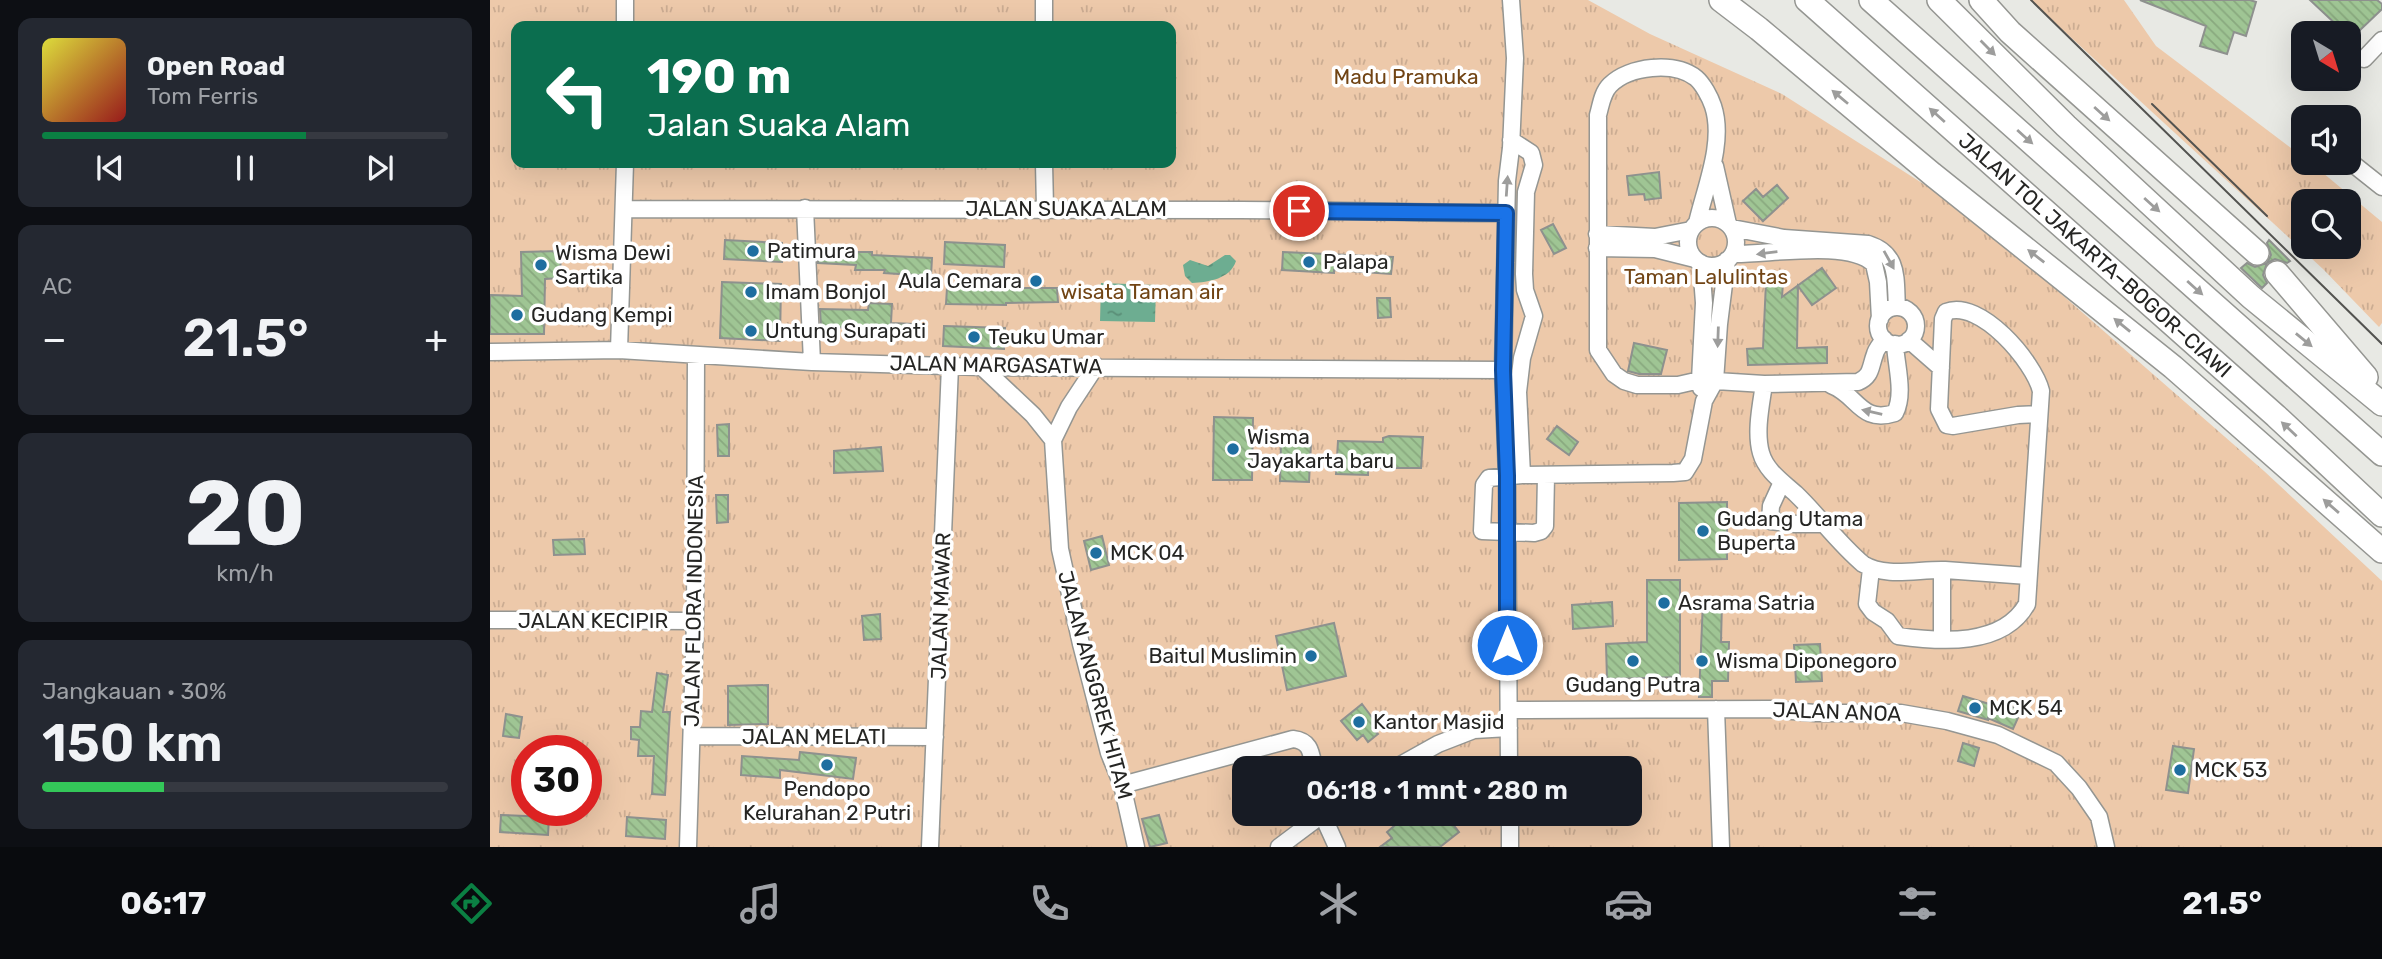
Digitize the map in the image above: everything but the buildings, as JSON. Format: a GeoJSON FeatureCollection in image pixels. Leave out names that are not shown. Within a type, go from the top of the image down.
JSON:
{"type":"FeatureCollection","features":[{"type":"Feature","properties":{"kind":"highway"},"geometry":{"type":"LineString","coordinates":[[1721,0],[1932,174],[2155,352],[2382,551]]}},
{"type":"Feature","properties":{"kind":"highway","name":"JALAN TOL JAKARTA–BOGOR–CIAWI"},"geometry":{"type":"LineString","coordinates":[[1807,0],[2382,514]]}},
{"type":"Feature","properties":{"kind":"highway","name":"JALAN TOL JAKARTA–BOGOR–CIAWI"},"geometry":{"type":"LineString","coordinates":[[1871,0],[2382,454]]}},
{"type":"Feature","properties":{"kind":"highway"},"geometry":{"type":"LineString","coordinates":[[1939,0],[2066,125],[2251,297],[2382,404]]}},
{"type":"Feature","properties":{"kind":"highway"},"geometry":{"type":"LineString","coordinates":[[1981,0],[2010,32],[2257,253]]}},
{"type":"Feature","properties":{"kind":"highway"},"geometry":{"type":"LineString","coordinates":[[2277,273],[2382,395]]}},
{"type":"Feature","properties":{"kind":"street"},"geometry":{"type":"LineString","coordinates":[[625,0],[625,21]]}},
{"type":"Feature","properties":{"kind":"street"},"geometry":{"type":"LineString","coordinates":[[1044,0],[1044,21]]}},
{"type":"Feature","properties":{"kind":"street"},"geometry":{"type":"LineString","coordinates":[[1511,0],[1515,58],[1506,213],[1503,370],[1514,475]]}},
{"type":"Feature","properties":{"kind":"street"},"geometry":{"type":"LineString","coordinates":[[2364,59],[2382,40]]}},
{"type":"Feature","properties":{"kind":"street"},"geometry":{"type":"LineString","coordinates":[[1707,381],[1704,303],[1698,261],[1688,242],[1713,160],[1713,107],[1697,79],[1682,71],[1665,68],[1639,70],[1624,75],[1610,85],[1603,96],[1598,115],[1598,350],[1614,374],[1637,385],[1678,385],[1707,381],[1764,384],[1858,382],[1864,379],[1872,368],[1875,354],[1916,329],[1914,316],[1904,308],[1887,310],[1880,319]]}},
{"type":"Feature","properties":{"kind":"street"},"geometry":{"type":"LineString","coordinates":[[1509,756],[1507,531],[1514,475],[1522,358],[1534,316],[1525,290],[1524,215],[1528,184],[1534,165],[1531,153],[1511,140]]}},
{"type":"Feature","properties":{"kind":"street"},"geometry":{"type":"LineString","coordinates":[[1546,475],[1545,526],[1542,531],[1482,531],[1483,485],[1489,478],[1514,475],[1685,472],[1693,459],[1730,257],[1736,241],[1713,160]]}},
{"type":"Feature","properties":{"kind":"street"},"geometry":{"type":"LineString","coordinates":[[619,350],[625,168]]}},
{"type":"Feature","properties":{"kind":"street"},"geometry":{"type":"LineString","coordinates":[[1044,168],[1045,208]]}},
{"type":"Feature","properties":{"kind":"street"},"geometry":{"type":"LineString","coordinates":[[2361,170],[2382,187]]}},
{"type":"Feature","properties":{"kind":"street"},"geometry":{"type":"LineString","coordinates":[[805,208],[812,362]]}},
{"type":"Feature","properties":{"kind":"street","name":"JALAN SUAKA ALAM"},"geometry":{"type":"LineString","coordinates":[[625,209],[1045,208],[1506,213]]}},
{"type":"Feature","properties":{"kind":"street"},"geometry":{"type":"LineString","coordinates":[[1597,241],[1655,237],[1694,227],[1713,218],[1730,226],[1784,238],[1860,243],[1880,248],[1892,262],[1897,307]]}},
{"type":"Feature","properties":{"kind":"street"},"geometry":{"type":"LineString","coordinates":[[1597,241],[1656,249],[1714,265],[1730,257],[1792,250],[1860,253],[1874,264],[1878,282],[1879,330],[1941,368]]}},
{"type":"Feature","properties":{"kind":"street"},"geometry":{"type":"LineString","coordinates":[[1871,569],[1867,604],[1873,612],[1887,621],[1896,635],[1969,639],[1986,636],[2015,619],[2027,604],[2041,391],[2036,376],[1994,326],[1978,316],[1952,310],[1946,312],[1943,319],[1939,409],[1947,425],[2038,414]]}},
{"type":"Feature","properties":{"kind":"street"},"geometry":{"type":"LineString","coordinates":[[1827,383],[1844,390],[1863,411],[1878,415],[1895,413],[1899,405],[1896,341]]}},
{"type":"Feature","properties":{"kind":"street","name":"JALAN MARGASATWA"},"geometry":{"type":"LineString","coordinates":[[490,352],[619,350],[812,362],[982,368],[1096,366],[1503,370]]}},
{"type":"Feature","properties":{"kind":"street","name":"JALAN FLORA INDONESIA"},"geometry":{"type":"LineString","coordinates":[[688,847],[695,621],[696,356]]}},
{"type":"Feature","properties":{"kind":"street","name":"JALAN MAWAR"},"geometry":{"type":"LineString","coordinates":[[930,847],[950,366]]}},
{"type":"Feature","properties":{"kind":"street","name":"JALAN ANGGREK HITAM"},"geometry":{"type":"LineString","coordinates":[[1096,366],[1069,407],[1053,440],[1060,550],[1109,753],[1122,785],[1136,847]]}},
{"type":"Feature","properties":{"kind":"street"},"geometry":{"type":"LineString","coordinates":[[982,368],[1033,415],[1053,440]]}},
{"type":"Feature","properties":{"kind":"street"},"geometry":{"type":"LineString","coordinates":[[1764,384],[1760,451],[1766,463],[1851,554],[1871,569],[1908,572],[1942,570],[2028,576]]}},
{"type":"Feature","properties":{"kind":"street"},"geometry":{"type":"LineString","coordinates":[[1782,482],[1770,506],[1770,521],[1823,524]]}},
{"type":"Feature","properties":{"kind":"street"},"geometry":{"type":"LineString","coordinates":[[1942,570],[1942,638]]}},
{"type":"Feature","properties":{"kind":"street","name":"JALAN KECIPIR"},"geometry":{"type":"LineString","coordinates":[[490,621],[695,621]]}},
{"type":"Feature","properties":{"kind":"street"},"geometry":{"type":"LineString","coordinates":[[1716,709],[1721,847]]}},
{"type":"Feature","properties":{"kind":"street","name":"JALAN ANOA"},"geometry":{"type":"LineString","coordinates":[[1509,710],[1770,709],[1815,713],[1901,713],[1947,722],[1998,735],[2056,763],[2099,817],[2106,847]]}},
{"type":"Feature","properties":{"kind":"street"},"geometry":{"type":"LineString","coordinates":[[1416,756],[1474,730],[1509,728]]}},
{"type":"Feature","properties":{"kind":"street","name":"JALAN MELATI"},"geometry":{"type":"LineString","coordinates":[[692,736],[935,737]]}},
{"type":"Feature","properties":{"kind":"street"},"geometry":{"type":"LineString","coordinates":[[1122,785],[1293,739],[1302,740],[1310,746],[1312,756]]}},
{"type":"Feature","properties":{"kind":"street"},"geometry":{"type":"LineString","coordinates":[[1279,847],[1307,826]]}},
{"type":"Feature","properties":{"kind":"street"},"geometry":{"type":"LineString","coordinates":[[1328,826],[1337,847]]}},
{"type":"Feature","properties":{"kind":"street"},"geometry":{"type":"LineString","coordinates":[[1510,826],[1510,847]]}},
{"type":"Feature","properties":{"kind":"green space"},"geometry":{"type":"Polygon","coordinates":[[[490,0],[1588,0],[1650,34],[1782,94],[1966,211],[2264,471],[2382,581],[2382,847],[490,847],[490,0]]]}},
{"type":"Feature","properties":{"kind":"green space"},"geometry":{"type":"Polygon","coordinates":[[[2030,0],[2124,0],[2156,46],[2291,148],[2291,175],[2325,175],[2342,189],[2291,189],[2291,240],[2030,0]]]}},
{"type":"Feature","properties":{"kind":"green space"},"geometry":{"type":"Polygon","coordinates":[[[2361,205],[2382,222],[2382,323],[2379,327],[2312,259],[2361,259],[2361,205]]]}},
{"type":"Feature","properties":{"kind":"water"},"geometry":{"type":"Polygon","coordinates":[[[1225,255],[1230,255],[1236,261],[1224,276],[1192,283],[1185,276],[1183,265],[1190,260],[1208,266],[1225,255]]]}},
{"type":"Feature","properties":{"kind":"water"},"geometry":{"type":"Polygon","coordinates":[[[1101,283],[1156,285],[1155,322],[1100,321],[1101,283]]]}},
{"type":"Feature","properties":{"kind":"tram line"},"geometry":{"type":"LineString","coordinates":[[2031,0],[2382,344]]}},
{"type":"Feature","properties":{"kind":"tram line"},"geometry":{"type":"LineString","coordinates":[[2152,104],[2267,216]]}},
{"type":"Feature","properties":{"kind":"place","name":"Patimura"},"geometry":{"type":"Point","coordinates":[753,251]}},
{"type":"Feature","properties":{"kind":"place","name":"Palapa"},"geometry":{"type":"Point","coordinates":[1309,262]}},
{"type":"Feature","properties":{"kind":"place","name":"Wisma Dewi Sartika"},"geometry":{"type":"Point","coordinates":[541,265]}},
{"type":"Feature","properties":{"kind":"place","name":"Aula Cemara"},"geometry":{"type":"Point","coordinates":[1036,281]}},
{"type":"Feature","properties":{"kind":"place","name":"Imam Bonjol"},"geometry":{"type":"Point","coordinates":[751,292]}},
{"type":"Feature","properties":{"kind":"place","name":"Gudang Kempi"},"geometry":{"type":"Point","coordinates":[517,315]}},
{"type":"Feature","properties":{"kind":"place","name":"Untung Surapati"},"geometry":{"type":"Point","coordinates":[751,331]}},
{"type":"Feature","properties":{"kind":"place","name":"Teuku Umar"},"geometry":{"type":"Point","coordinates":[974,337]}},
{"type":"Feature","properties":{"kind":"place","name":"Wisma Jayakarta baru"},"geometry":{"type":"Point","coordinates":[1233,449]}},
{"type":"Feature","properties":{"kind":"place","name":"Gudang Utama Buperta"},"geometry":{"type":"Point","coordinates":[1703,531]}},
{"type":"Feature","properties":{"kind":"place","name":"MCK 04"},"geometry":{"type":"Point","coordinates":[1096,553]}},
{"type":"Feature","properties":{"kind":"place","name":"Asrama Satria"},"geometry":{"type":"Point","coordinates":[1664,603]}},
{"type":"Feature","properties":{"kind":"place","name":"Baitul Muslimin"},"geometry":{"type":"Point","coordinates":[1311,656]}},
{"type":"Feature","properties":{"kind":"place","name":"Gudang Putra"},"geometry":{"type":"Point","coordinates":[1633,661]}},
{"type":"Feature","properties":{"kind":"place","name":"Wisma Diponegoro"},"geometry":{"type":"Point","coordinates":[1702,661]}},
{"type":"Feature","properties":{"kind":"place","name":"MCK 54"},"geometry":{"type":"Point","coordinates":[1975,708]}},
{"type":"Feature","properties":{"kind":"place","name":"Kantor Masjid"},"geometry":{"type":"Point","coordinates":[1359,722]}},
{"type":"Feature","properties":{"kind":"place","name":"Pendopo Kelurahan 2 Putri"},"geometry":{"type":"Point","coordinates":[827,765]}},
{"type":"Feature","properties":{"kind":"place","name":"MCK 53"},"geometry":{"type":"Point","coordinates":[2180,770]}},
{"type":"Feature","properties":{"kind":"route"},"geometry":{"type":"LineString","coordinates":[[1299,211],[1506,213],[1503,370],[1507,476],[1507,645]]}},
{"type":"Feature","properties":{"kind":"park label","name":"Madu Pramuka"},"geometry":{"type":"Point","coordinates":[1406,77]}},
{"type":"Feature","properties":{"kind":"park label","name":"Taman Lalulintas"},"geometry":{"type":"Point","coordinates":[1706,277]}},
{"type":"Feature","properties":{"kind":"park label","name":"wisata Taman air"},"geometry":{"type":"Point","coordinates":[1142,292]}}]}
